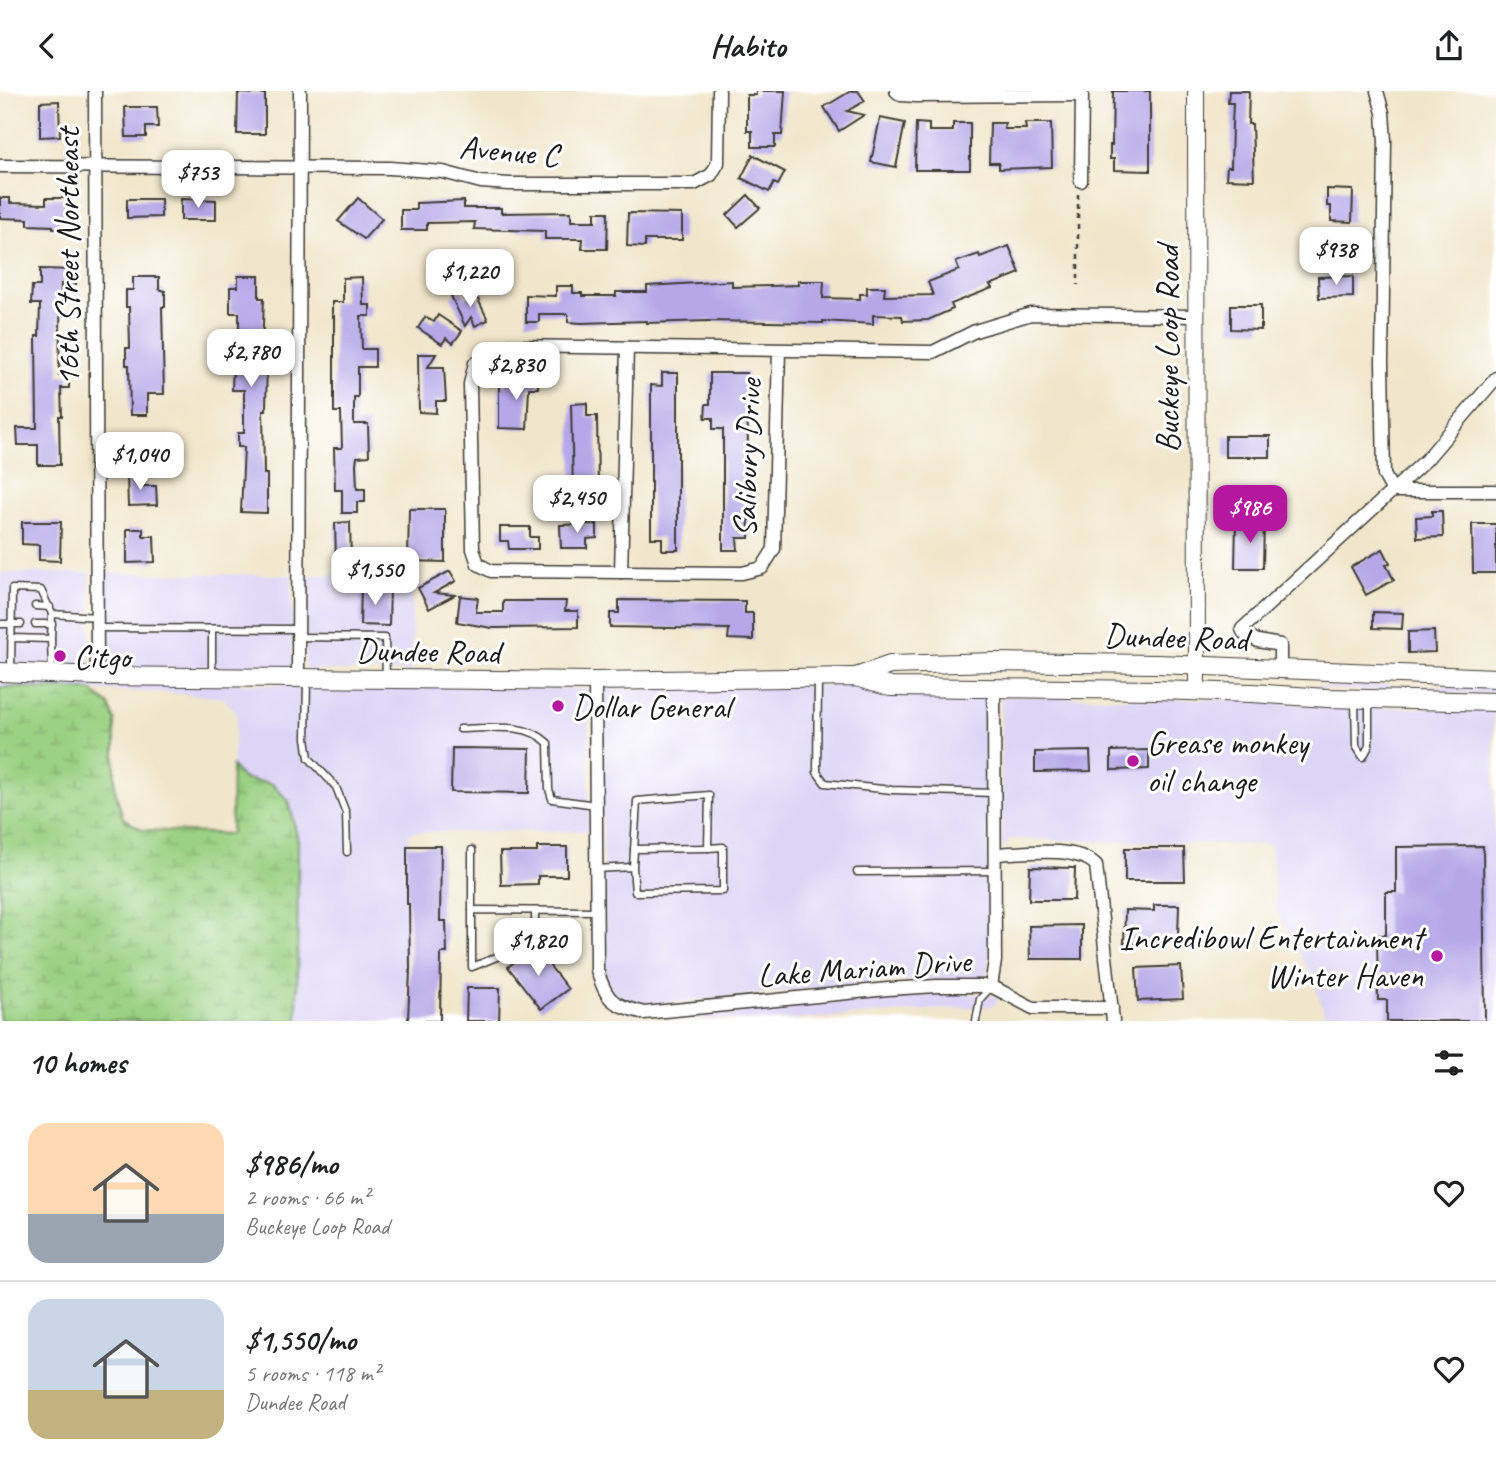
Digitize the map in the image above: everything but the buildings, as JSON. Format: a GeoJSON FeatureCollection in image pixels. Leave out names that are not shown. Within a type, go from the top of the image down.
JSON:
{"type":"FeatureCollection","features":[{"type":"Feature","properties":{"kind":"main road","name":"Dundee Road"},"geometry":{"type":"LineString","coordinates":[[856,677],[890,665],[994,662],[1197,666],[1496,678]]}},
{"type":"Feature","properties":{"kind":"main road","name":"Dundee Road"},"geometry":{"type":"LineString","coordinates":[[6,672],[595,681],[856,677],[890,687],[1197,692],[1362,700],[1496,702]]}},
{"type":"Feature","properties":{"kind":"street","name":"16th Street Northeast"},"geometry":{"type":"LineString","coordinates":[[95,91],[97,675]]}},
{"type":"Feature","properties":{"kind":"street"},"geometry":{"type":"LineString","coordinates":[[300,91],[298,633],[303,678]]}},
{"type":"Feature","properties":{"kind":"street","name":"Avenue C"},"geometry":{"type":"LineString","coordinates":[[0,166],[390,167],[509,184],[694,184],[711,176],[718,163],[719,91]]}},
{"type":"Feature","properties":{"kind":"street"},"geometry":{"type":"LineString","coordinates":[[896,91],[901,95],[916,96],[1082,93],[1079,186]]}},
{"type":"Feature","properties":{"kind":"street","name":"Buckeye Loop Road"},"geometry":{"type":"LineString","coordinates":[[1196,91],[1197,692]]}},
{"type":"Feature","properties":{"kind":"street"},"geometry":{"type":"LineString","coordinates":[[1377,91],[1383,113],[1386,177],[1382,462],[1384,475],[1393,491]]}},
{"type":"Feature","properties":{"kind":"street","name":"Salibury Drive"},"geometry":{"type":"LineString","coordinates":[[779,350],[774,549],[762,568],[742,573],[491,571],[478,563],[473,549],[470,384],[475,363],[509,347],[627,348],[933,352],[975,331],[1031,314],[1197,316]]}},
{"type":"Feature","properties":{"kind":"street"},"geometry":{"type":"LineString","coordinates":[[621,572],[627,348]]}},
{"type":"Feature","properties":{"kind":"street"},"geometry":{"type":"LineString","coordinates":[[1280,669],[1280,645],[1258,641],[1244,634],[1242,629],[1426,460],[1496,378]]}},
{"type":"Feature","properties":{"kind":"street"},"geometry":{"type":"LineString","coordinates":[[1393,491],[1496,491]]}},
{"type":"Feature","properties":{"kind":"street"},"geometry":{"type":"LineString","coordinates":[[595,681],[597,911]]}},
{"type":"Feature","properties":{"kind":"street","name":"Lake Mariam Drive"},"geometry":{"type":"LineString","coordinates":[[597,911],[597,970],[604,993],[621,1006],[644,1013],[888,989],[991,986],[995,961],[994,688]]}},
{"type":"Feature","properties":{"kind":"street"},"geometry":{"type":"LineString","coordinates":[[991,986],[1033,1007],[1112,1014],[1096,865],[1083,857],[1067,853],[995,854]]}},
{"type":"Feature","properties":{"kind":"lane"},"geometry":{"type":"LineString","coordinates":[[6,672],[11,638],[12,589],[41,590],[51,611],[52,674]]}},
{"type":"Feature","properties":{"kind":"lane"},"geometry":{"type":"LineString","coordinates":[[11,606],[20,606]]}},
{"type":"Feature","properties":{"kind":"lane"},"geometry":{"type":"LineString","coordinates":[[35,607],[97,623],[385,638],[386,679]]}},
{"type":"Feature","properties":{"kind":"lane"},"geometry":{"type":"LineString","coordinates":[[0,624],[21,624]]}},
{"type":"Feature","properties":{"kind":"lane"},"geometry":{"type":"LineString","coordinates":[[35,624],[52,624]]}},
{"type":"Feature","properties":{"kind":"lane"},"geometry":{"type":"LineString","coordinates":[[212,629],[212,677]]}},
{"type":"Feature","properties":{"kind":"lane"},"geometry":{"type":"LineString","coordinates":[[11,638],[51,639]]}},
{"type":"Feature","properties":{"kind":"lane"},"geometry":{"type":"LineString","coordinates":[[817,677],[817,772],[825,783],[892,790],[995,793]]}},
{"type":"Feature","properties":{"kind":"lane"},"geometry":{"type":"LineString","coordinates":[[303,678],[309,758],[336,787],[346,813],[347,852]]}},
{"type":"Feature","properties":{"kind":"lane"},"geometry":{"type":"LineString","coordinates":[[1362,700],[1369,746],[1363,757],[1356,746],[1362,700]]}},
{"type":"Feature","properties":{"kind":"lane"},"geometry":{"type":"LineString","coordinates":[[460,729],[517,729],[538,733],[548,743],[549,789],[552,799],[596,805]]}},
{"type":"Feature","properties":{"kind":"lane"},"geometry":{"type":"LineString","coordinates":[[634,849],[708,848],[723,847],[723,891],[635,892],[633,867],[634,849],[637,800],[709,795],[708,848]]}},
{"type":"Feature","properties":{"kind":"lane"},"geometry":{"type":"LineString","coordinates":[[472,850],[472,967],[499,956],[535,923],[535,911]]}},
{"type":"Feature","properties":{"kind":"lane"},"geometry":{"type":"LineString","coordinates":[[596,869],[633,867]]}},
{"type":"Feature","properties":{"kind":"lane"},"geometry":{"type":"LineString","coordinates":[[857,871],[995,871]]}},
{"type":"Feature","properties":{"kind":"lane"},"geometry":{"type":"LineString","coordinates":[[472,910],[597,911]]}},
{"type":"Feature","properties":{"kind":"lane"},"geometry":{"type":"LineString","coordinates":[[976,1021],[979,999],[991,986]]}},
{"type":"Feature","properties":{"kind":"path"},"geometry":{"type":"LineString","coordinates":[[1078,285],[1079,186]]}},
{"type":"Feature","properties":{"kind":"shaded area"},"geometry":{"type":"Polygon","coordinates":[[[0,573],[90,573],[90,668],[0,664],[0,573]]]}},
{"type":"Feature","properties":{"kind":"shaded area"},"geometry":{"type":"Polygon","coordinates":[[[104,573],[292,575],[292,670],[104,668],[104,573]]]}},
{"type":"Feature","properties":{"kind":"shaded area"},"geometry":{"type":"Polygon","coordinates":[[[305,575],[412,575],[412,672],[305,670],[305,575]]]}},
{"type":"Feature","properties":{"kind":"shaded area"},"geometry":{"type":"Polygon","coordinates":[[[0,680],[588,689],[589,831],[409,832],[406,1021],[297,1021],[296,947],[272,784],[244,779],[232,767],[237,713],[223,698],[172,693],[0,687],[0,680]]]}},
{"type":"Feature","properties":{"kind":"shaded area"},"geometry":{"type":"Polygon","coordinates":[[[851,685],[987,696],[989,960],[985,979],[887,981],[645,1005],[624,999],[610,988],[604,968],[602,689],[851,685]]]}},
{"type":"Feature","properties":{"kind":"shaded area"},"geometry":{"type":"Polygon","coordinates":[[[1346,685],[1496,686],[1496,694],[1289,688],[1346,685]]]}},
{"type":"Feature","properties":{"kind":"shaded area"},"geometry":{"type":"Polygon","coordinates":[[[1001,696],[1239,700],[1327,706],[1496,710],[1493,717],[1496,1021],[1327,1021],[1311,975],[1276,910],[1271,845],[1008,839],[1007,846],[1002,847],[1001,696]]]}},
{"type":"Feature","properties":{"kind":"shaded area"},"geometry":{"type":"Polygon","coordinates":[[[990,994],[1000,999],[992,1006],[771,1021],[671,1018],[888,997],[990,994]]]}},
{"type":"Feature","properties":{"kind":"green space"},"geometry":{"type":"Polygon","coordinates":[[[0,687],[91,690],[109,705],[115,721],[115,790],[123,818],[143,830],[231,834],[232,767],[244,779],[272,784],[289,801],[298,841],[297,1021],[0,1021],[0,687]]]}},
{"type":"Feature","properties":{"kind":"place","name":"Citgo"},"geometry":{"type":"Point","coordinates":[60,656]}},
{"type":"Feature","properties":{"kind":"place","name":"Dollar General"},"geometry":{"type":"Point","coordinates":[558,706]}},
{"type":"Feature","properties":{"kind":"place","name":"Grease monkey oil change"},"geometry":{"type":"Point","coordinates":[1133,761]}},
{"type":"Feature","properties":{"kind":"place","name":"Incredibowl Entertainment Winter Haven"},"geometry":{"type":"Point","coordinates":[1437,956]}}]}
